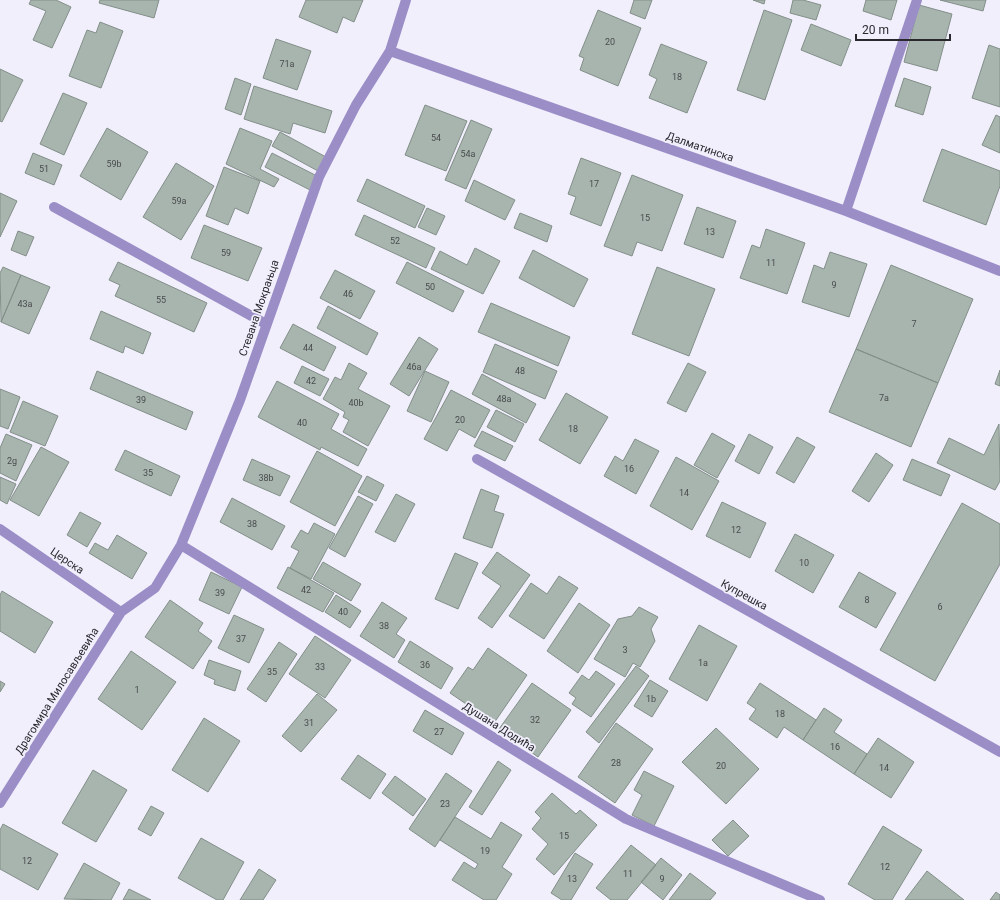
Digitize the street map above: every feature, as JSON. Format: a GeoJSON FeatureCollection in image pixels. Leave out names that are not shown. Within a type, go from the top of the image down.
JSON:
{"type":"FeatureCollection","features":[{"type":"Feature","properties":{"kind":"street","name":"Стевана Мокрањца"},"geometry":{"type":"LineString","coordinates":[[120,612],[155,588],[181,545],[240,400],[319,177],[356,106],[390,51],[406,0]]}},
{"type":"Feature","properties":{"kind":"street"},"geometry":{"type":"LineString","coordinates":[[846,211],[917,0]]}},
{"type":"Feature","properties":{"kind":"street","name":"Далматинска"},"geometry":{"type":"LineString","coordinates":[[390,51],[846,211],[1000,272]]}},
{"type":"Feature","properties":{"kind":"street"},"geometry":{"type":"LineString","coordinates":[[54,207],[266,324]]}},
{"type":"Feature","properties":{"kind":"street","name":"Купрешка"},"geometry":{"type":"LineString","coordinates":[[477,459],[1000,752]]}},
{"type":"Feature","properties":{"kind":"street","name":"Церска"},"geometry":{"type":"LineString","coordinates":[[0,529],[120,612]]}},
{"type":"Feature","properties":{"kind":"street","name":"Душана Додића"},"geometry":{"type":"LineString","coordinates":[[181,545],[626,819],[820,900]]}},
{"type":"Feature","properties":{"kind":"street","name":"Драгомира Милосављевића"},"geometry":{"type":"LineString","coordinates":[[0,803],[120,612]]}},
{"type":"Feature","properties":{"kind":"building"},"geometry":{"type":"Polygon","coordinates":[[[31,0],[56,0],[71,7],[52,48],[33,40],[46,11],[29,4],[31,0]]]}},
{"type":"Feature","properties":{"kind":"building"},"geometry":{"type":"Polygon","coordinates":[[[100,0],[159,0],[154,18],[99,3],[100,0]]]}},
{"type":"Feature","properties":{"kind":"building"},"geometry":{"type":"Polygon","coordinates":[[[306,0],[363,0],[354,22],[343,17],[337,33],[299,17],[306,0]]]}},
{"type":"Feature","properties":{"kind":"building"},"geometry":{"type":"Polygon","coordinates":[[[634,0],[652,0],[645,19],[630,13],[634,0]]]}},
{"type":"Feature","properties":{"kind":"building"},"geometry":{"type":"Polygon","coordinates":[[[753,0],[765,0],[764,4],[753,0]]]}},
{"type":"Feature","properties":{"kind":"building"},"geometry":{"type":"Polygon","coordinates":[[[793,0],[803,0],[821,5],[816,20],[790,13],[793,0]]]}},
{"type":"Feature","properties":{"kind":"building"},"geometry":{"type":"Polygon","coordinates":[[[866,0],[897,0],[891,20],[863,11],[866,0]]]}},
{"type":"Feature","properties":{"kind":"building"},"geometry":{"type":"Polygon","coordinates":[[[940,0],[986,0],[983,11],[940,0]]]}},
{"type":"Feature","properties":{"kind":"building"},"geometry":{"type":"Polygon","coordinates":[[[919,5],[952,14],[937,71],[904,62],[919,5]]]}},
{"type":"Feature","properties":{"kind":"building"},"geometry":{"type":"Polygon","coordinates":[[[598,10],[641,28],[618,86],[580,70],[584,58],[579,56],[598,10]]]}},
{"type":"Feature","properties":{"kind":"building"},"geometry":{"type":"Polygon","coordinates":[[[764,10],[792,20],[765,100],[737,90],[764,10]]]}},
{"type":"Feature","properties":{"kind":"building"},"geometry":{"type":"Polygon","coordinates":[[[100,22],[123,31],[101,88],[69,76],[87,30],[96,33],[100,22]]]}},
{"type":"Feature","properties":{"kind":"building"},"geometry":{"type":"Polygon","coordinates":[[[811,24],[851,40],[841,66],[801,50],[811,24]]]}},
{"type":"Feature","properties":{"kind":"building"},"geometry":{"type":"Polygon","coordinates":[[[276,39],[311,51],[297,90],[263,78],[276,39]]]}},
{"type":"Feature","properties":{"kind":"building"},"geometry":{"type":"Polygon","coordinates":[[[661,44],[707,62],[687,113],[649,98],[657,79],[649,75],[661,44]]]}},
{"type":"Feature","properties":{"kind":"building"},"geometry":{"type":"Polygon","coordinates":[[[989,45],[1000,49],[1000,107],[972,98],[989,45]]]}},
{"type":"Feature","properties":{"kind":"building"},"geometry":{"type":"Polygon","coordinates":[[[0,69],[23,80],[2,122],[0,121],[0,69]]]}},
{"type":"Feature","properties":{"kind":"building"},"geometry":{"type":"Polygon","coordinates":[[[235,78],[251,84],[241,115],[225,109],[235,78]]]}},
{"type":"Feature","properties":{"kind":"building"},"geometry":{"type":"Polygon","coordinates":[[[904,78],[931,87],[923,115],[895,106],[904,78]]]}},
{"type":"Feature","properties":{"kind":"building"},"geometry":{"type":"Polygon","coordinates":[[[254,86],[332,111],[325,133],[293,123],[290,134],[244,119],[254,86]]]}},
{"type":"Feature","properties":{"kind":"building"},"geometry":{"type":"Polygon","coordinates":[[[63,93],[87,103],[64,155],[40,144],[63,93]]]}},
{"type":"Feature","properties":{"kind":"building"},"geometry":{"type":"Polygon","coordinates":[[[425,105],[467,121],[446,171],[405,155],[425,105]]]}},
{"type":"Feature","properties":{"kind":"building"},"geometry":{"type":"Polygon","coordinates":[[[996,115],[1000,117],[1000,153],[982,145],[996,115]]]}},
{"type":"Feature","properties":{"kind":"building"},"geometry":{"type":"Polygon","coordinates":[[[471,120],[492,129],[466,189],[445,180],[471,120]]]}},
{"type":"Feature","properties":{"kind":"building"},"geometry":{"type":"Polygon","coordinates":[[[107,128],[148,152],[121,200],[80,176],[107,128]]]}},
{"type":"Feature","properties":{"kind":"building"},"geometry":{"type":"Polygon","coordinates":[[[240,128],[272,141],[260,169],[279,179],[274,187],[226,164],[240,128]]]}},
{"type":"Feature","properties":{"kind":"building"},"geometry":{"type":"Polygon","coordinates":[[[280,132],[326,157],[318,171],[272,146],[280,132]]]}},
{"type":"Feature","properties":{"kind":"building"},"geometry":{"type":"Polygon","coordinates":[[[942,149],[1000,171],[1000,186],[986,225],[923,201],[942,149]]]}},
{"type":"Feature","properties":{"kind":"building"},"geometry":{"type":"Polygon","coordinates":[[[33,153],[62,165],[54,185],[25,173],[33,153]]]}},
{"type":"Feature","properties":{"kind":"building"},"geometry":{"type":"Polygon","coordinates":[[[272,153],[317,176],[310,190],[265,167],[272,153]]]}},
{"type":"Feature","properties":{"kind":"building"},"geometry":{"type":"Polygon","coordinates":[[[581,158],[621,173],[601,226],[570,214],[576,197],[568,194],[581,158]]]}},
{"type":"Feature","properties":{"kind":"building"},"geometry":{"type":"Polygon","coordinates":[[[176,163],[214,186],[181,240],[143,217],[176,163]]]}},
{"type":"Feature","properties":{"kind":"building"},"geometry":{"type":"Polygon","coordinates":[[[224,167],[260,181],[248,214],[235,208],[228,225],[206,216],[224,167]]]}},
{"type":"Feature","properties":{"kind":"building"},"geometry":{"type":"Polygon","coordinates":[[[632,175],[683,195],[662,251],[637,242],[632,256],[604,246],[632,175]]]}},
{"type":"Feature","properties":{"kind":"building"},"geometry":{"type":"Polygon","coordinates":[[[367,179],[425,206],[415,228],[357,201],[367,179]]]}},
{"type":"Feature","properties":{"kind":"building"},"geometry":{"type":"Polygon","coordinates":[[[474,180],[515,200],[505,220],[465,201],[474,180]]]}},
{"type":"Feature","properties":{"kind":"building"},"geometry":{"type":"Polygon","coordinates":[[[0,193],[17,201],[0,237],[0,193]]]}},
{"type":"Feature","properties":{"kind":"building"},"geometry":{"type":"Polygon","coordinates":[[[697,207],[736,221],[723,258],[684,244],[697,207]]]}},
{"type":"Feature","properties":{"kind":"building"},"geometry":{"type":"Polygon","coordinates":[[[427,208],[445,216],[436,235],[418,227],[427,208]]]}},
{"type":"Feature","properties":{"kind":"building"},"geometry":{"type":"Polygon","coordinates":[[[520,213],[552,226],[547,242],[514,228],[520,213]]]}},
{"type":"Feature","properties":{"kind":"building"},"geometry":{"type":"Polygon","coordinates":[[[364,215],[435,248],[426,268],[355,235],[364,215]]]}},
{"type":"Feature","properties":{"kind":"building"},"geometry":{"type":"Polygon","coordinates":[[[204,225],[262,248],[248,281],[191,258],[204,225]]]}},
{"type":"Feature","properties":{"kind":"building"},"geometry":{"type":"Polygon","coordinates":[[[766,229],[805,243],[787,294],[740,278],[752,245],[760,248],[766,229]]]}},
{"type":"Feature","properties":{"kind":"building"},"geometry":{"type":"Polygon","coordinates":[[[18,231],[34,237],[26,256],[11,250],[18,231]]]}},
{"type":"Feature","properties":{"kind":"building"},"geometry":{"type":"Polygon","coordinates":[[[475,248],[500,261],[483,294],[431,269],[440,251],[467,265],[475,248]]]}},
{"type":"Feature","properties":{"kind":"building"},"geometry":{"type":"Polygon","coordinates":[[[533,250],[588,279],[574,307],[519,278],[533,250]]]}},
{"type":"Feature","properties":{"kind":"building"},"geometry":{"type":"Polygon","coordinates":[[[830,252],[867,264],[849,317],[802,302],[814,265],[824,269],[830,252]]]}},
{"type":"Feature","properties":{"kind":"building"},"geometry":{"type":"Polygon","coordinates":[[[118,262],[207,303],[194,332],[115,296],[120,285],[109,280],[118,262]]]}},
{"type":"Feature","properties":{"kind":"building"},"geometry":{"type":"Polygon","coordinates":[[[407,262],[464,291],[453,312],[396,283],[407,262]]]}},
{"type":"Feature","properties":{"kind":"building"},"geometry":{"type":"Polygon","coordinates":[[[891,265],[973,299],[938,383],[856,349],[891,265]]]}},
{"type":"Feature","properties":{"kind":"building"},"geometry":{"type":"Polygon","coordinates":[[[3,267],[21,275],[1,322],[0,273],[3,267]]]}},
{"type":"Feature","properties":{"kind":"building"},"geometry":{"type":"Polygon","coordinates":[[[657,267],[715,289],[689,356],[632,334],[657,267]]]}},
{"type":"Feature","properties":{"kind":"building"},"geometry":{"type":"Polygon","coordinates":[[[335,270],[375,291],[360,319],[320,298],[335,270]]]}},
{"type":"Feature","properties":{"kind":"building"},"geometry":{"type":"Polygon","coordinates":[[[21,275],[50,287],[29,334],[1,322],[21,275]]]}},
{"type":"Feature","properties":{"kind":"building"},"geometry":{"type":"Polygon","coordinates":[[[491,303],[570,337],[558,366],[478,332],[491,303]]]}},
{"type":"Feature","properties":{"kind":"building"},"geometry":{"type":"Polygon","coordinates":[[[328,306],[378,333],[367,355],[317,328],[328,306]]]}},
{"type":"Feature","properties":{"kind":"building"},"geometry":{"type":"Polygon","coordinates":[[[101,311],[151,333],[143,354],[125,346],[123,353],[90,339],[101,311]]]}},
{"type":"Feature","properties":{"kind":"building"},"geometry":{"type":"Polygon","coordinates":[[[293,324],[336,347],[324,371],[280,348],[293,324]]]}},
{"type":"Feature","properties":{"kind":"building"},"geometry":{"type":"Polygon","coordinates":[[[419,337],[438,349],[409,396],[390,384],[419,337]]]}},
{"type":"Feature","properties":{"kind":"building"},"geometry":{"type":"Polygon","coordinates":[[[495,344],[557,371],[545,399],[483,372],[495,344]]]}},
{"type":"Feature","properties":{"kind":"building"},"geometry":{"type":"Polygon","coordinates":[[[856,349],[938,383],[911,447],[829,412],[856,349]]]}},
{"type":"Feature","properties":{"kind":"building"},"geometry":{"type":"Polygon","coordinates":[[[349,363],[367,373],[358,389],[390,406],[368,446],[343,432],[349,420],[343,417],[345,412],[323,399],[335,377],[341,380],[349,363]]]}},
{"type":"Feature","properties":{"kind":"building"},"geometry":{"type":"Polygon","coordinates":[[[688,363],[706,372],[686,412],[667,403],[688,363]]]}},
{"type":"Feature","properties":{"kind":"building"},"geometry":{"type":"Polygon","coordinates":[[[302,366],[329,379],[320,396],[294,383],[302,366]]]}},
{"type":"Feature","properties":{"kind":"building"},"geometry":{"type":"Polygon","coordinates":[[[1000,370],[1000,386],[995,384],[1000,370]]]}},
{"type":"Feature","properties":{"kind":"building"},"geometry":{"type":"Polygon","coordinates":[[[97,371],[193,412],[186,430],[90,389],[97,371]]]}},
{"type":"Feature","properties":{"kind":"building"},"geometry":{"type":"Polygon","coordinates":[[[425,371],[449,382],[431,422],[407,411],[425,371]]]}},
{"type":"Feature","properties":{"kind":"building"},"geometry":{"type":"Polygon","coordinates":[[[482,374],[536,404],[526,423],[472,394],[482,374]]]}},
{"type":"Feature","properties":{"kind":"building"},"geometry":{"type":"Polygon","coordinates":[[[277,381],[339,414],[331,429],[367,449],[358,466],[321,447],[320,450],[258,417],[277,381]]]}},
{"type":"Feature","properties":{"kind":"building"},"geometry":{"type":"Polygon","coordinates":[[[0,389],[20,397],[8,429],[0,426],[0,389]]]}},
{"type":"Feature","properties":{"kind":"building"},"geometry":{"type":"Polygon","coordinates":[[[451,390],[490,410],[475,438],[459,429],[447,451],[424,439],[451,390]]]}},
{"type":"Feature","properties":{"kind":"building"},"geometry":{"type":"Polygon","coordinates":[[[566,393],[608,417],[580,464],[539,440],[566,393]]]}},
{"type":"Feature","properties":{"kind":"building"},"geometry":{"type":"Polygon","coordinates":[[[23,401],[58,416],[45,446],[10,432],[23,401]]]}},
{"type":"Feature","properties":{"kind":"building"},"geometry":{"type":"Polygon","coordinates":[[[496,410],[524,424],[515,442],[487,427],[496,410]]]}},
{"type":"Feature","properties":{"kind":"building"},"geometry":{"type":"Polygon","coordinates":[[[999,424],[1000,481],[995,490],[937,463],[949,438],[984,455],[999,424]]]}},
{"type":"Feature","properties":{"kind":"building"},"geometry":{"type":"Polygon","coordinates":[[[482,431],[513,446],[505,461],[474,446],[482,431]]]}},
{"type":"Feature","properties":{"kind":"building"},"geometry":{"type":"Polygon","coordinates":[[[712,433],[735,446],[717,478],[694,465],[712,433]]]}},
{"type":"Feature","properties":{"kind":"building"},"geometry":{"type":"Polygon","coordinates":[[[6,434],[32,445],[16,481],[0,473],[0,448],[6,434]]]}},
{"type":"Feature","properties":{"kind":"building"},"geometry":{"type":"Polygon","coordinates":[[[749,434],[773,447],[759,474],[735,461],[749,434]]]}},
{"type":"Feature","properties":{"kind":"building"},"geometry":{"type":"Polygon","coordinates":[[[797,437],[815,447],[794,483],[776,473],[797,437]]]}},
{"type":"Feature","properties":{"kind":"building"},"geometry":{"type":"Polygon","coordinates":[[[635,439],[659,451],[636,494],[604,476],[615,456],[623,461],[635,439]]]}},
{"type":"Feature","properties":{"kind":"building"},"geometry":{"type":"Polygon","coordinates":[[[41,447],[69,462],[39,516],[10,500],[41,447]]]}},
{"type":"Feature","properties":{"kind":"building"},"geometry":{"type":"Polygon","coordinates":[[[125,450],[180,476],[171,496],[115,470],[125,450]]]}},
{"type":"Feature","properties":{"kind":"building"},"geometry":{"type":"Polygon","coordinates":[[[317,451],[362,476],[335,526],[290,502],[317,451]]]}},
{"type":"Feature","properties":{"kind":"building"},"geometry":{"type":"Polygon","coordinates":[[[876,453],[893,465],[869,502],[852,491],[876,453]]]}},
{"type":"Feature","properties":{"kind":"building"},"geometry":{"type":"Polygon","coordinates":[[[676,457],[719,481],[692,530],[650,506],[676,457]]]}},
{"type":"Feature","properties":{"kind":"building"},"geometry":{"type":"Polygon","coordinates":[[[252,459],[290,476],[280,496],[243,480],[252,459]]]}},
{"type":"Feature","properties":{"kind":"building"},"geometry":{"type":"Polygon","coordinates":[[[912,459],[950,475],[941,496],[903,480],[912,459]]]}},
{"type":"Feature","properties":{"kind":"building"},"geometry":{"type":"Polygon","coordinates":[[[367,476],[384,485],[376,501],[358,492],[367,476]]]}},
{"type":"Feature","properties":{"kind":"building"},"geometry":{"type":"Polygon","coordinates":[[[0,477],[16,484],[7,504],[0,500],[0,477]]]}},
{"type":"Feature","properties":{"kind":"building"},"geometry":{"type":"Polygon","coordinates":[[[481,489],[499,496],[494,511],[504,514],[492,548],[463,538],[481,489]]]}},
{"type":"Feature","properties":{"kind":"building"},"geometry":{"type":"Polygon","coordinates":[[[396,494],[415,504],[395,542],[375,532],[396,494]]]}},
{"type":"Feature","properties":{"kind":"building"},"geometry":{"type":"Polygon","coordinates":[[[358,496],[373,504],[345,557],[329,548],[358,496]]]}},
{"type":"Feature","properties":{"kind":"building"},"geometry":{"type":"Polygon","coordinates":[[[232,498],[285,526],[272,550],[220,522],[232,498]]]}},
{"type":"Feature","properties":{"kind":"building"},"geometry":{"type":"Polygon","coordinates":[[[722,502],[766,523],[750,558],[706,536],[722,502]]]}},
{"type":"Feature","properties":{"kind":"building"},"geometry":{"type":"Polygon","coordinates":[[[962,503],[1000,524],[1000,564],[935,681],[880,650],[962,503]]]}},
{"type":"Feature","properties":{"kind":"building"},"geometry":{"type":"Polygon","coordinates":[[[80,512],[101,523],[87,547],[67,535],[80,512]]]}},
{"type":"Feature","properties":{"kind":"building"},"geometry":{"type":"Polygon","coordinates":[[[314,523],[335,534],[311,579],[290,568],[299,551],[291,547],[301,530],[308,534],[314,523]]]}},
{"type":"Feature","properties":{"kind":"building"},"geometry":{"type":"Polygon","coordinates":[[[795,534],[834,555],[813,593],[775,571],[795,534]]]}},
{"type":"Feature","properties":{"kind":"building"},"geometry":{"type":"Polygon","coordinates":[[[117,535],[147,553],[132,579],[89,553],[95,543],[108,550],[117,535]]]}},
{"type":"Feature","properties":{"kind":"building"},"geometry":{"type":"Polygon","coordinates":[[[497,552],[530,575],[492,628],[478,618],[501,586],[482,573],[497,552]]]}},
{"type":"Feature","properties":{"kind":"building"},"geometry":{"type":"Polygon","coordinates":[[[455,553],[478,563],[458,609],[435,599],[455,553]]]}},
{"type":"Feature","properties":{"kind":"building"},"geometry":{"type":"Polygon","coordinates":[[[323,562],[361,584],[351,601],[313,579],[323,562]]]}},
{"type":"Feature","properties":{"kind":"building"},"geometry":{"type":"Polygon","coordinates":[[[288,567],[334,593],[323,612],[277,588],[288,567]]]}},
{"type":"Feature","properties":{"kind":"building"},"geometry":{"type":"Polygon","coordinates":[[[211,572],[242,587],[229,614],[199,600],[211,572]]]}},
{"type":"Feature","properties":{"kind":"building"},"geometry":{"type":"Polygon","coordinates":[[[859,572],[896,593],[876,628],[839,607],[859,572]]]}},
{"type":"Feature","properties":{"kind":"building"},"geometry":{"type":"Polygon","coordinates":[[[559,576],[578,588],[544,639],[509,616],[531,583],[547,594],[559,576]]]}},
{"type":"Feature","properties":{"kind":"building"},"geometry":{"type":"Polygon","coordinates":[[[2,591],[53,622],[35,653],[0,631],[0,595],[2,591]]]}},
{"type":"Feature","properties":{"kind":"building"},"geometry":{"type":"Polygon","coordinates":[[[336,595],[361,611],[350,628],[325,612],[336,595]]]}},
{"type":"Feature","properties":{"kind":"building"},"geometry":{"type":"Polygon","coordinates":[[[170,600],[203,623],[198,631],[212,641],[193,669],[145,637],[170,600]]]}},
{"type":"Feature","properties":{"kind":"building"},"geometry":{"type":"Polygon","coordinates":[[[382,602],[407,618],[396,634],[405,640],[394,658],[360,636],[382,602]]]}},
{"type":"Feature","properties":{"kind":"building"},"geometry":{"type":"Polygon","coordinates":[[[579,603],[610,625],[578,673],[547,651],[579,603]]]}},
{"type":"Feature","properties":{"kind":"building"},"geometry":{"type":"Polygon","coordinates":[[[639,607],[658,617],[651,629],[655,641],[640,667],[633,663],[625,677],[594,659],[618,619],[632,616],[639,607]]]}},
{"type":"Feature","properties":{"kind":"building"},"geometry":{"type":"Polygon","coordinates":[[[234,615],[264,629],[249,663],[218,648],[234,615]]]}},
{"type":"Feature","properties":{"kind":"building"},"geometry":{"type":"Polygon","coordinates":[[[699,625],[737,646],[707,701],[669,679],[699,625]]]}},
{"type":"Feature","properties":{"kind":"building"},"geometry":{"type":"Polygon","coordinates":[[[315,636],[351,660],[325,698],[289,674],[315,636]]]}},
{"type":"Feature","properties":{"kind":"building"},"geometry":{"type":"Polygon","coordinates":[[[410,641],[453,668],[441,689],[398,662],[410,641]]]}},
{"type":"Feature","properties":{"kind":"building"},"geometry":{"type":"Polygon","coordinates":[[[279,642],[297,654],[266,702],[247,689],[279,642]]]}},
{"type":"Feature","properties":{"kind":"building"},"geometry":{"type":"Polygon","coordinates":[[[488,648],[527,675],[494,723],[450,693],[468,667],[473,670],[488,648]]]}},
{"type":"Feature","properties":{"kind":"building"},"geometry":{"type":"Polygon","coordinates":[[[131,651],[176,682],[142,730],[98,699],[131,651]]]}},
{"type":"Feature","properties":{"kind":"building"},"geometry":{"type":"Polygon","coordinates":[[[209,660],[241,671],[235,691],[214,684],[215,680],[204,675],[209,660]]]}},
{"type":"Feature","properties":{"kind":"building"},"geometry":{"type":"Polygon","coordinates":[[[636,666],[649,676],[599,743],[586,732],[636,666]]]}},
{"type":"Feature","properties":{"kind":"building"},"geometry":{"type":"Polygon","coordinates":[[[596,671],[615,684],[591,717],[572,704],[576,698],[569,693],[582,675],[589,680],[596,671]]]}},
{"type":"Feature","properties":{"kind":"building"},"geometry":{"type":"Polygon","coordinates":[[[650,680],[668,691],[652,717],[634,706],[650,680]]]}},
{"type":"Feature","properties":{"kind":"building"},"geometry":{"type":"Polygon","coordinates":[[[0,681],[5,684],[0,692],[0,681]]]}},
{"type":"Feature","properties":{"kind":"building"},"geometry":{"type":"Polygon","coordinates":[[[532,683],[571,710],[538,757],[499,729],[532,683]]]}},
{"type":"Feature","properties":{"kind":"building"},"geometry":{"type":"Polygon","coordinates":[[[760,683],[816,720],[803,740],[784,727],[777,738],[749,719],[756,709],[747,703],[760,683]]]}},
{"type":"Feature","properties":{"kind":"building"},"geometry":{"type":"Polygon","coordinates":[[[317,694],[337,710],[301,752],[282,736],[317,694]]]}},
{"type":"Feature","properties":{"kind":"building"},"geometry":{"type":"Polygon","coordinates":[[[824,708],[842,720],[834,732],[867,754],[854,774],[803,740],[824,708]]]}},
{"type":"Feature","properties":{"kind":"building"},"geometry":{"type":"Polygon","coordinates":[[[425,710],[464,733],[452,755],[413,731],[425,710]]]}},
{"type":"Feature","properties":{"kind":"building"},"geometry":{"type":"Polygon","coordinates":[[[204,718],[240,741],[208,792],[172,770],[204,718]]]}},
{"type":"Feature","properties":{"kind":"building"},"geometry":{"type":"Polygon","coordinates":[[[616,723],[653,749],[615,803],[578,777],[616,723]]]}},
{"type":"Feature","properties":{"kind":"building"},"geometry":{"type":"Polygon","coordinates":[[[716,728],[759,769],[726,804],[682,762],[716,728]]]}},
{"type":"Feature","properties":{"kind":"building"},"geometry":{"type":"Polygon","coordinates":[[[878,738],[914,762],[891,798],[854,774],[878,738]]]}},
{"type":"Feature","properties":{"kind":"building"},"geometry":{"type":"Polygon","coordinates":[[[358,755],[386,774],[370,799],[341,779],[358,755]]]}},
{"type":"Feature","properties":{"kind":"building"},"geometry":{"type":"Polygon","coordinates":[[[498,761],[511,770],[482,815],[469,807],[498,761]]]}},
{"type":"Feature","properties":{"kind":"building"},"geometry":{"type":"Polygon","coordinates":[[[93,770],[127,790],[96,842],[62,823],[93,770]]]}},
{"type":"Feature","properties":{"kind":"building"},"geometry":{"type":"Polygon","coordinates":[[[644,771],[674,786],[654,826],[632,815],[642,795],[634,790],[644,771]]]}},
{"type":"Feature","properties":{"kind":"building"},"geometry":{"type":"Polygon","coordinates":[[[446,773],[472,791],[435,847],[409,829],[446,773]]]}},
{"type":"Feature","properties":{"kind":"building"},"geometry":{"type":"Polygon","coordinates":[[[395,776],[426,799],[413,816],[382,793],[395,776]]]}},
{"type":"Feature","properties":{"kind":"building"},"geometry":{"type":"Polygon","coordinates":[[[552,793],[576,814],[580,810],[597,825],[554,875],[536,859],[548,844],[532,829],[541,818],[535,812],[552,793]]]}},
{"type":"Feature","properties":{"kind":"building"},"geometry":{"type":"Polygon","coordinates":[[[151,806],[164,813],[151,836],[138,829],[151,806]]]}},
{"type":"Feature","properties":{"kind":"building"},"geometry":{"type":"Polygon","coordinates":[[[455,817],[491,839],[501,822],[522,835],[502,867],[512,874],[496,900],[484,900],[452,880],[464,862],[475,869],[478,864],[440,840],[455,817]]]}},
{"type":"Feature","properties":{"kind":"building"},"geometry":{"type":"Polygon","coordinates":[[[733,820],[749,836],[728,856],[712,840],[733,820]]]}},
{"type":"Feature","properties":{"kind":"building"},"geometry":{"type":"Polygon","coordinates":[[[3,824],[58,854],[38,890],[0,869],[0,830],[3,824]]]}},
{"type":"Feature","properties":{"kind":"building"},"geometry":{"type":"Polygon","coordinates":[[[883,826],[922,850],[892,900],[875,900],[848,884],[883,826]]]}},
{"type":"Feature","properties":{"kind":"building"},"geometry":{"type":"Polygon","coordinates":[[[201,838],[244,862],[223,900],[217,900],[178,878],[201,838]]]}},
{"type":"Feature","properties":{"kind":"building"},"geometry":{"type":"Polygon","coordinates":[[[631,845],[656,865],[627,900],[611,900],[596,888],[631,845]]]}},
{"type":"Feature","properties":{"kind":"building"},"geometry":{"type":"Polygon","coordinates":[[[575,853],[593,864],[571,900],[562,900],[551,893],[575,853]]]}},
{"type":"Feature","properties":{"kind":"building"},"geometry":{"type":"Polygon","coordinates":[[[661,858],[682,875],[663,900],[641,882],[661,858]]]}},
{"type":"Feature","properties":{"kind":"building"},"geometry":{"type":"Polygon","coordinates":[[[84,863],[120,883],[111,900],[64,899],[84,863]]]}},
{"type":"Feature","properties":{"kind":"building"},"geometry":{"type":"Polygon","coordinates":[[[259,869],[276,880],[263,900],[240,900],[259,869]]]}},
{"type":"Feature","properties":{"kind":"building"},"geometry":{"type":"Polygon","coordinates":[[[927,871],[964,900],[905,900],[927,871]]]}},
{"type":"Feature","properties":{"kind":"building"},"geometry":{"type":"Polygon","coordinates":[[[690,873],[716,893],[710,900],[669,900],[690,873]]]}},
{"type":"Feature","properties":{"kind":"building"},"geometry":{"type":"Polygon","coordinates":[[[129,889],[151,900],[123,900],[129,889]]]}},
{"type":"Feature","properties":{"kind":"building"},"geometry":{"type":"Polygon","coordinates":[[[996,892],[1000,895],[1000,900],[990,900],[996,892]]]}}]}
